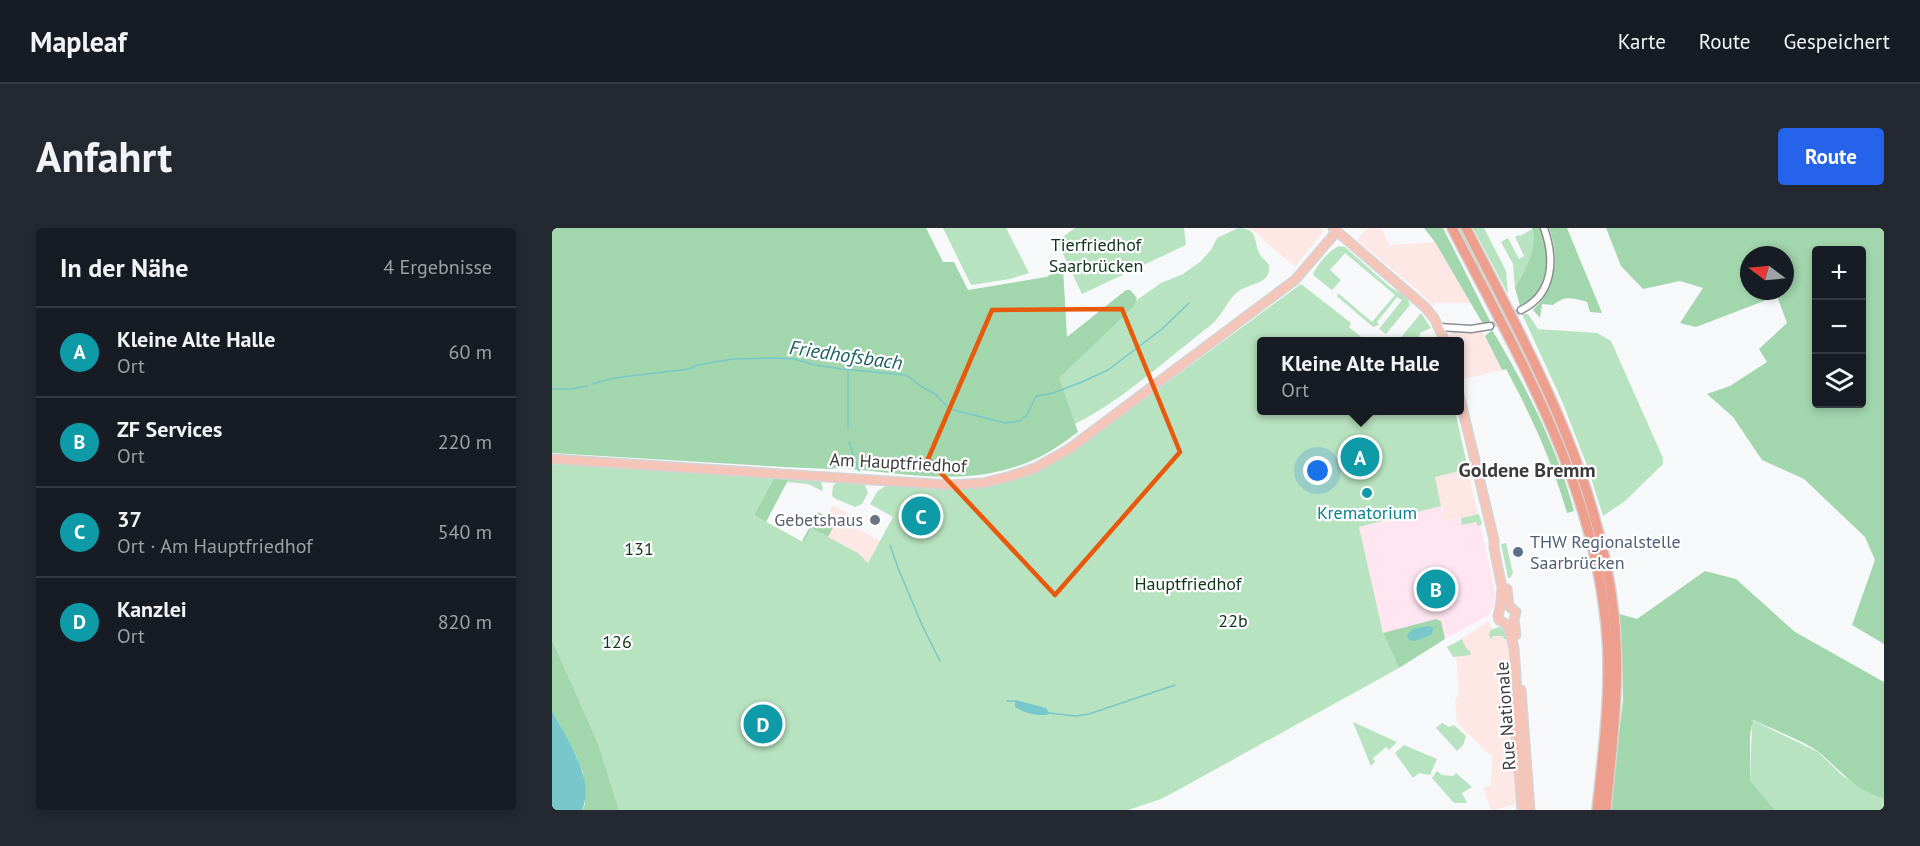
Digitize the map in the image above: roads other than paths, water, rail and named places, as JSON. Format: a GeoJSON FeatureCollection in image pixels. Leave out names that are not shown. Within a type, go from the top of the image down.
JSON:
{"type":"FeatureCollection","features":[{"type":"Feature","properties":{"kind":"highway"},"geometry":{"type":"LineString","coordinates":[[1452,228],[1509,334],[1550,420],[1590,517]]}},
{"type":"Feature","properties":{"kind":"highway"},"geometry":{"type":"LineString","coordinates":[[1466,228],[1550,396],[1569,441],[1614,615],[1617,665],[1615,717],[1606,810]]}},
{"type":"Feature","properties":{"kind":"highway"},"geometry":{"type":"LineString","coordinates":[[1597,810],[1604,746],[1608,665],[1598,549]]}},
{"type":"Feature","properties":{"kind":"main road"},"geometry":{"type":"LineString","coordinates":[[1335,230],[1422,303],[1439,327],[1443,337]]}},
{"type":"Feature","properties":{"kind":"main road","name":"Am Hauptfriedhof"},"geometry":{"type":"LineString","coordinates":[[557,459],[949,485],[975,484],[1011,476],[1035,468],[1069,449],[1296,279],[1335,230]]}},
{"type":"Feature","properties":{"kind":"main road"},"geometry":{"type":"LineString","coordinates":[[1464,415],[1490,527],[1503,566],[1509,606],[1516,612],[1510,622],[1499,620],[1502,590],[1494,540]]}},
{"type":"Feature","properties":{"kind":"main road"},"geometry":{"type":"LineString","coordinates":[[1499,610],[1509,606]]}},
{"type":"Feature","properties":{"kind":"main road","name":"Rue Nationale"},"geometry":{"type":"LineString","coordinates":[[1510,622],[1517,691],[1514,712],[1522,810]]}},
{"type":"Feature","properties":{"kind":"main road","name":"Rue Nationale"},"geometry":{"type":"LineString","coordinates":[[1510,622],[1518,650],[1530,810]]}},
{"type":"Feature","properties":{"kind":"street"},"geometry":{"type":"LineString","coordinates":[[1521,310],[1532,305],[1541,296],[1549,276],[1552,261],[1551,250],[1544,228]]}},
{"type":"Feature","properties":{"kind":"street"},"geometry":{"type":"LineString","coordinates":[[1439,327],[1471,329],[1490,326]]}},
{"type":"Feature","properties":{"kind":"water"},"geometry":{"type":"Polygon","coordinates":[[[1427,626],[1434,628],[1431,635],[1415,641],[1409,640],[1407,635],[1413,629],[1427,626]]]}},
{"type":"Feature","properties":{"kind":"water"},"geometry":{"type":"Polygon","coordinates":[[[1015,700],[1046,708],[1050,714],[1037,715],[1023,711],[1015,707],[1015,700]]]}},
{"type":"Feature","properties":{"kind":"water"},"geometry":{"type":"Polygon","coordinates":[[[552,711],[578,759],[582,772],[585,798],[582,810],[554,810],[552,808],[552,711]]]}},
{"type":"Feature","properties":{"kind":"waterway","name":"Friedhofsbach"},"geometry":{"type":"LineString","coordinates":[[592,384],[614,378],[689,369],[697,365],[733,359],[794,359],[841,369],[906,375],[935,394],[950,409],[1005,423],[1019,421],[1027,415],[1036,396],[1053,393],[1108,370],[1162,329],[1189,303]]}},
{"type":"Feature","properties":{"kind":"waterway"},"geometry":{"type":"LineString","coordinates":[[848,372],[848,428]]}},
{"type":"Feature","properties":{"kind":"waterway","name":"Friedhofsbach"},"geometry":{"type":"LineString","coordinates":[[552,389],[588,386]]}},
{"type":"Feature","properties":{"kind":"waterway"},"geometry":{"type":"LineString","coordinates":[[849,442],[859,471]]}},
{"type":"Feature","properties":{"kind":"waterway"},"geometry":{"type":"LineString","coordinates":[[890,545],[922,625],[940,661]]}},
{"type":"Feature","properties":{"kind":"waterway"},"geometry":{"type":"LineString","coordinates":[[1049,713],[1075,716],[1089,714],[1175,685]]}},
{"type":"Feature","properties":{"kind":"waterway"},"geometry":{"type":"LineString","coordinates":[[1007,701],[1017,701]]}},
{"type":"Feature","properties":{"kind":"tunnel"},"geometry":{"type":"LineString","coordinates":[[1490,326],[1521,310]]}},
{"type":"Feature","properties":{"kind":"place","name":"Kleine Alte Halle"},"geometry":{"type":"Point","coordinates":[1360,457]}},
{"type":"Feature","properties":{"kind":"place","name":"Krematorium"},"geometry":{"type":"Point","coordinates":[1367,493]}},
{"type":"Feature","properties":{"kind":"place","name":"37"},"geometry":{"type":"Point","coordinates":[921,516]}},
{"type":"Feature","properties":{"kind":"place","name":"Gebetshaus"},"geometry":{"type":"Point","coordinates":[875,520]}},
{"type":"Feature","properties":{"kind":"place","name":"THW Regionalstelle Saarbrücken"},"geometry":{"type":"Point","coordinates":[1518,552]}},
{"type":"Feature","properties":{"kind":"place","name":"ZF Services"},"geometry":{"type":"Point","coordinates":[1436,589]}},
{"type":"Feature","properties":{"kind":"place","name":"Kanzlei"},"geometry":{"type":"Point","coordinates":[763,724]}},
{"type":"Feature","properties":{"kind":"district","name":"Goldene Bremm"},"geometry":{"type":"Point","coordinates":[1527,470]}},
{"type":"Feature","properties":{"kind":"park label","name":"Tierfriedhof Saarbrücken"},"geometry":{"type":"Point","coordinates":[1096,255]}},
{"type":"Feature","properties":{"kind":"park label","name":"131"},"geometry":{"type":"Point","coordinates":[639,549]}},
{"type":"Feature","properties":{"kind":"park label","name":"Hauptfriedhof"},"geometry":{"type":"Point","coordinates":[1188,584]}},
{"type":"Feature","properties":{"kind":"park label","name":"22b"},"geometry":{"type":"Point","coordinates":[1233,621]}},
{"type":"Feature","properties":{"kind":"park label","name":"126"},"geometry":{"type":"Point","coordinates":[617,642]}}]}
